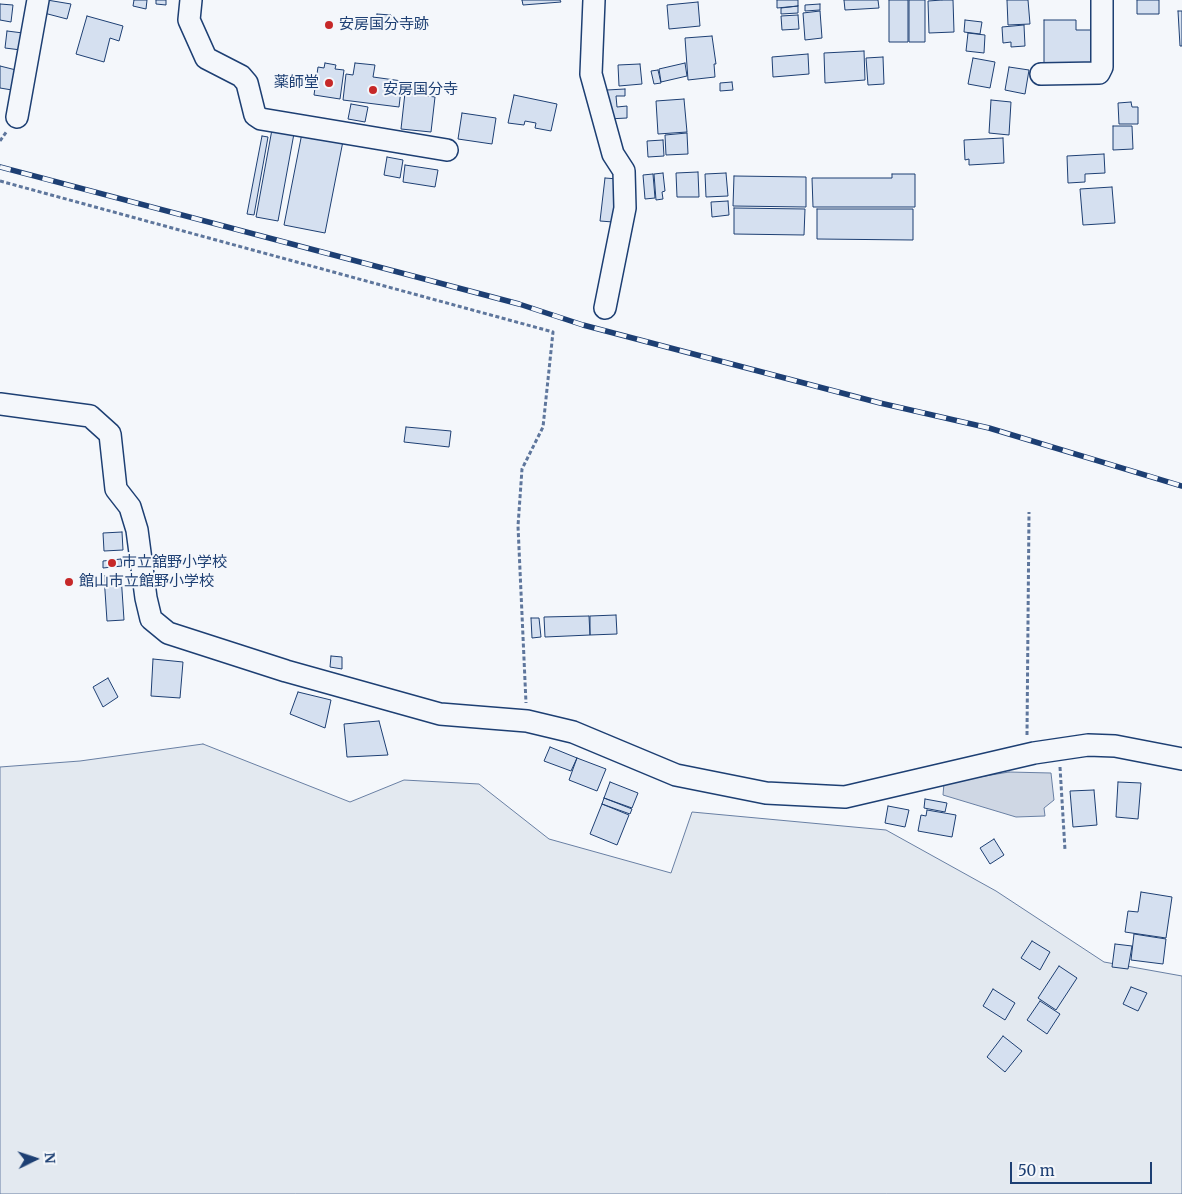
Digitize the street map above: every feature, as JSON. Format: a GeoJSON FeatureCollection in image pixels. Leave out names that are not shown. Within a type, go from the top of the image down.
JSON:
{"type":"FeatureCollection","features":[{"type":"Feature","properties":{"kind":"street"},"geometry":{"type":"LineString","coordinates":[[17,117],[38,0]]}},
{"type":"Feature","properties":{"kind":"street"},"geometry":{"type":"LineString","coordinates":[[191,0],[189,20],[206,58],[241,76],[248,82],[255,116],[261,120],[447,150]]}},
{"type":"Feature","properties":{"kind":"street"},"geometry":{"type":"LineString","coordinates":[[594,0],[591,74],[613,154],[624,171],[625,208],[605,308]]}},
{"type":"Feature","properties":{"kind":"street"},"geometry":{"type":"LineString","coordinates":[[1041,74],[1099,73],[1102,68],[1102,0]]}},
{"type":"Feature","properties":{"kind":"street"},"geometry":{"type":"LineString","coordinates":[[0,404],[90,416],[110,434],[116,489],[130,507],[137,530],[146,598],[151,618],[168,633],[286,670],[440,714],[527,721],[573,732],[676,775],[735,788],[806,797],[845,797],[1027,755],[1088,745],[1115,746],[1182,759]]}},
{"type":"Feature","properties":{"kind":"path"},"geometry":{"type":"LineString","coordinates":[[0,181],[554,332],[543,427],[522,469],[518,526],[519,592],[527,721]]}},
{"type":"Feature","properties":{"kind":"path"},"geometry":{"type":"LineString","coordinates":[[1027,755],[1029,512]]}},
{"type":"Feature","properties":{"kind":"path"},"geometry":{"type":"LineString","coordinates":[[1058,749],[1065,850]]}},
{"type":"Feature","properties":{"kind":"shaded area"},"geometry":{"type":"Polygon","coordinates":[[[203,744],[350,802],[404,780],[479,784],[549,839],[671,873],[692,812],[886,830],[996,891],[1104,962],[1182,976],[1182,1194],[0,1194],[0,767],[80,761],[203,744]]]}},
{"type":"Feature","properties":{"kind":"shaded area"},"geometry":{"type":"Polygon","coordinates":[[[1009,772],[1051,773],[1054,800],[1044,808],[1045,816],[1016,817],[943,795],[944,783],[1009,772]]]}},
{"type":"Feature","properties":{"kind":"building"},"geometry":{"type":"Polygon","coordinates":[[[47,0],[71,4],[67,19],[44,13],[47,0]]]}},
{"type":"Feature","properties":{"kind":"building"},"geometry":{"type":"Polygon","coordinates":[[[134,0],[147,0],[146,9],[133,6],[134,0]]]}},
{"type":"Feature","properties":{"kind":"building"},"geometry":{"type":"Polygon","coordinates":[[[156,0],[166,0],[166,5],[156,4],[156,0]]]}},
{"type":"Feature","properties":{"kind":"building"},"geometry":{"type":"Polygon","coordinates":[[[522,0],[560,0],[561,2],[523,5],[522,0]]]}},
{"type":"Feature","properties":{"kind":"building"},"geometry":{"type":"Polygon","coordinates":[[[777,0],[798,0],[798,6],[777,8],[777,0]]]}},
{"type":"Feature","properties":{"kind":"building"},"geometry":{"type":"Polygon","coordinates":[[[844,0],[878,0],[879,8],[845,10],[844,0]]]}},
{"type":"Feature","properties":{"kind":"building"},"geometry":{"type":"Polygon","coordinates":[[[889,0],[908,0],[908,42],[889,42],[889,0]]]}},
{"type":"Feature","properties":{"kind":"building"},"geometry":{"type":"Polygon","coordinates":[[[909,0],[925,0],[925,42],[909,42],[909,0]]]}},
{"type":"Feature","properties":{"kind":"building"},"geometry":{"type":"Polygon","coordinates":[[[953,0],[954,32],[929,33],[928,1],[953,0]]]}},
{"type":"Feature","properties":{"kind":"building"},"geometry":{"type":"Polygon","coordinates":[[[1007,0],[1028,0],[1030,24],[1008,25],[1007,0]]]}},
{"type":"Feature","properties":{"kind":"building"},"geometry":{"type":"Polygon","coordinates":[[[1137,0],[1159,0],[1159,14],[1137,14],[1137,0]]]}},
{"type":"Feature","properties":{"kind":"building"},"geometry":{"type":"Polygon","coordinates":[[[698,2],[700,26],[669,29],[667,5],[698,2]]]}},
{"type":"Feature","properties":{"kind":"building"},"geometry":{"type":"Polygon","coordinates":[[[0,4],[13,5],[11,22],[0,20],[0,4]]]}},
{"type":"Feature","properties":{"kind":"building"},"geometry":{"type":"Polygon","coordinates":[[[820,4],[820,10],[805,11],[805,5],[820,4]]]}},
{"type":"Feature","properties":{"kind":"building"},"geometry":{"type":"Polygon","coordinates":[[[798,6],[798,13],[781,14],[781,8],[798,6]]]}},
{"type":"Feature","properties":{"kind":"building"},"geometry":{"type":"Polygon","coordinates":[[[820,11],[822,38],[805,40],[803,13],[820,11]]]}},
{"type":"Feature","properties":{"kind":"building"},"geometry":{"type":"Polygon","coordinates":[[[1178,11],[1182,11],[1182,46],[1180,46],[1178,11]]]}},
{"type":"Feature","properties":{"kind":"building"},"geometry":{"type":"Polygon","coordinates":[[[377,14],[391,15],[390,29],[376,29],[377,14]]]}},
{"type":"Feature","properties":{"kind":"building"},"geometry":{"type":"Polygon","coordinates":[[[798,15],[799,29],[782,30],[781,16],[798,15]]]}},
{"type":"Feature","properties":{"kind":"building"},"geometry":{"type":"Polygon","coordinates":[[[87,16],[123,26],[119,41],[110,38],[104,62],[76,54],[87,16]]]}},
{"type":"Feature","properties":{"kind":"building"},"geometry":{"type":"Polygon","coordinates":[[[965,20],[982,22],[980,34],[964,32],[965,20]]]}},
{"type":"Feature","properties":{"kind":"building"},"geometry":{"type":"Polygon","coordinates":[[[1044,20],[1076,20],[1076,30],[1094,30],[1094,63],[1044,63],[1044,20]]]}},
{"type":"Feature","properties":{"kind":"building"},"geometry":{"type":"Polygon","coordinates":[[[1024,25],[1025,46],[1011,47],[1011,42],[1003,43],[1002,27],[1024,25]]]}},
{"type":"Feature","properties":{"kind":"building"},"geometry":{"type":"Polygon","coordinates":[[[7,31],[23,33],[21,50],[5,48],[7,31]]]}},
{"type":"Feature","properties":{"kind":"building"},"geometry":{"type":"Polygon","coordinates":[[[968,33],[985,35],[984,53],[966,51],[968,33]]]}},
{"type":"Feature","properties":{"kind":"building"},"geometry":{"type":"Polygon","coordinates":[[[712,36],[716,64],[714,64],[715,77],[688,80],[685,38],[712,36]]]}},
{"type":"Feature","properties":{"kind":"building"},"geometry":{"type":"Polygon","coordinates":[[[864,51],[865,80],[825,83],[824,53],[864,51]]]}},
{"type":"Feature","properties":{"kind":"building"},"geometry":{"type":"Polygon","coordinates":[[[808,54],[809,74],[773,77],[772,57],[808,54]]]}},
{"type":"Feature","properties":{"kind":"building"},"geometry":{"type":"Polygon","coordinates":[[[883,57],[884,84],[868,85],[866,58],[883,57]]]}},
{"type":"Feature","properties":{"kind":"building"},"geometry":{"type":"Polygon","coordinates":[[[973,58],[995,62],[990,88],[968,84],[973,58]]]}},
{"type":"Feature","properties":{"kind":"building","name":"薬師堂"},"geometry":{"type":"Polygon","coordinates":[[[325,63],[336,65],[335,69],[344,70],[340,99],[314,95],[318,67],[324,68],[325,63]]]}},
{"type":"Feature","properties":{"kind":"building","name":"安房国分寺"},"geometry":{"type":"Polygon","coordinates":[[[355,63],[375,65],[373,77],[402,81],[399,107],[343,100],[346,74],[353,75],[355,63]]]}},
{"type":"Feature","properties":{"kind":"building"},"geometry":{"type":"Polygon","coordinates":[[[685,63],[687,76],[661,82],[659,69],[685,63]]]}},
{"type":"Feature","properties":{"kind":"building"},"geometry":{"type":"Polygon","coordinates":[[[640,64],[642,84],[619,86],[618,65],[640,64]]]}},
{"type":"Feature","properties":{"kind":"building"},"geometry":{"type":"Polygon","coordinates":[[[0,66],[16,70],[12,90],[0,88],[0,66]]]}},
{"type":"Feature","properties":{"kind":"building"},"geometry":{"type":"Polygon","coordinates":[[[1009,67],[1029,70],[1025,94],[1005,90],[1009,67]]]}},
{"type":"Feature","properties":{"kind":"building"},"geometry":{"type":"Polygon","coordinates":[[[658,70],[661,83],[654,84],[651,71],[658,70]]]}},
{"type":"Feature","properties":{"kind":"building"},"geometry":{"type":"Polygon","coordinates":[[[732,82],[733,90],[720,91],[720,83],[732,82]]]}},
{"type":"Feature","properties":{"kind":"building"},"geometry":{"type":"Polygon","coordinates":[[[625,89],[625,96],[616,96],[617,107],[627,106],[627,118],[608,119],[607,90],[625,89]]]}},
{"type":"Feature","properties":{"kind":"building"},"geometry":{"type":"Polygon","coordinates":[[[405,93],[435,97],[431,132],[401,129],[405,93]]]}},
{"type":"Feature","properties":{"kind":"building"},"geometry":{"type":"Polygon","coordinates":[[[514,95],[557,104],[551,131],[535,128],[536,123],[525,121],[524,125],[508,123],[514,95]]]}},
{"type":"Feature","properties":{"kind":"building"},"geometry":{"type":"Polygon","coordinates":[[[684,99],[687,132],[658,134],[656,101],[684,99]]]}},
{"type":"Feature","properties":{"kind":"building"},"geometry":{"type":"Polygon","coordinates":[[[991,100],[1011,102],[1009,135],[989,133],[991,100]]]}},
{"type":"Feature","properties":{"kind":"building"},"geometry":{"type":"Polygon","coordinates":[[[1131,102],[1132,107],[1138,107],[1138,124],[1119,124],[1118,103],[1131,102]]]}},
{"type":"Feature","properties":{"kind":"building"},"geometry":{"type":"Polygon","coordinates":[[[351,104],[368,107],[365,122],[348,119],[351,104]]]}},
{"type":"Feature","properties":{"kind":"building"},"geometry":{"type":"Polygon","coordinates":[[[462,113],[496,118],[492,144],[458,139],[462,113]]]}},
{"type":"Feature","properties":{"kind":"building"},"geometry":{"type":"Polygon","coordinates":[[[273,124],[295,128],[278,221],[256,217],[273,124]]]}},
{"type":"Feature","properties":{"kind":"building"},"geometry":{"type":"Polygon","coordinates":[[[1113,126],[1132,126],[1133,149],[1113,150],[1113,126]]]}},
{"type":"Feature","properties":{"kind":"building"},"geometry":{"type":"Polygon","coordinates":[[[303,128],[344,136],[325,233],[284,225],[303,128]]]}},
{"type":"Feature","properties":{"kind":"building"},"geometry":{"type":"Polygon","coordinates":[[[687,133],[688,154],[666,155],[665,135],[687,133]]]}},
{"type":"Feature","properties":{"kind":"building"},"geometry":{"type":"Polygon","coordinates":[[[262,136],[268,137],[254,215],[247,214],[262,136]]]}},
{"type":"Feature","properties":{"kind":"building"},"geometry":{"type":"Polygon","coordinates":[[[1003,138],[1004,163],[969,165],[969,159],[965,160],[964,140],[1003,138]]]}},
{"type":"Feature","properties":{"kind":"building"},"geometry":{"type":"Polygon","coordinates":[[[663,140],[664,156],[648,157],[647,141],[663,140]]]}},
{"type":"Feature","properties":{"kind":"building"},"geometry":{"type":"Polygon","coordinates":[[[1104,154],[1105,173],[1085,174],[1085,182],[1068,183],[1067,156],[1104,154]]]}},
{"type":"Feature","properties":{"kind":"building"},"geometry":{"type":"Polygon","coordinates":[[[387,157],[403,160],[400,178],[384,175],[387,157]]]}},
{"type":"Feature","properties":{"kind":"building"},"geometry":{"type":"Polygon","coordinates":[[[405,165],[438,170],[435,187],[403,182],[405,165]]]}},
{"type":"Feature","properties":{"kind":"building"},"geometry":{"type":"Polygon","coordinates":[[[698,172],[699,197],[677,197],[676,173],[698,172]]]}},
{"type":"Feature","properties":{"kind":"building"},"geometry":{"type":"Polygon","coordinates":[[[663,173],[665,191],[662,192],[663,199],[656,200],[654,174],[663,173]]]}},
{"type":"Feature","properties":{"kind":"building"},"geometry":{"type":"Polygon","coordinates":[[[726,173],[728,196],[706,197],[705,174],[726,173]]]}},
{"type":"Feature","properties":{"kind":"building"},"geometry":{"type":"Polygon","coordinates":[[[653,174],[655,198],[645,199],[643,175],[653,174]]]}},
{"type":"Feature","properties":{"kind":"building"},"geometry":{"type":"Polygon","coordinates":[[[892,174],[915,174],[915,207],[813,207],[812,178],[892,178],[892,174]]]}},
{"type":"Feature","properties":{"kind":"building"},"geometry":{"type":"Polygon","coordinates":[[[734,176],[806,177],[806,207],[733,206],[734,176]]]}},
{"type":"Feature","properties":{"kind":"building"},"geometry":{"type":"Polygon","coordinates":[[[605,178],[618,179],[613,222],[600,221],[605,178]]]}},
{"type":"Feature","properties":{"kind":"building"},"geometry":{"type":"Polygon","coordinates":[[[1112,187],[1115,223],[1083,225],[1080,189],[1112,187]]]}},
{"type":"Feature","properties":{"kind":"building"},"geometry":{"type":"Polygon","coordinates":[[[728,201],[729,215],[712,217],[711,202],[728,201]]]}},
{"type":"Feature","properties":{"kind":"building"},"geometry":{"type":"Polygon","coordinates":[[[734,208],[805,209],[804,235],[734,234],[734,208]]]}},
{"type":"Feature","properties":{"kind":"building"},"geometry":{"type":"Polygon","coordinates":[[[817,209],[913,209],[913,240],[817,239],[817,209]]]}},
{"type":"Feature","properties":{"kind":"building"},"geometry":{"type":"Polygon","coordinates":[[[406,427],[451,431],[449,447],[404,442],[406,427]]]}},
{"type":"Feature","properties":{"kind":"building"},"geometry":{"type":"Polygon","coordinates":[[[122,532],[123,550],[104,551],[103,533],[122,532]]]}},
{"type":"Feature","properties":{"kind":"building","name":"市立舘野小学校"},"geometry":{"type":"Polygon","coordinates":[[[121,559],[122,566],[103,568],[103,561],[121,559]]]}},
{"type":"Feature","properties":{"kind":"building"},"geometry":{"type":"Polygon","coordinates":[[[121,575],[124,620],[107,621],[104,576],[121,575]]]}},
{"type":"Feature","properties":{"kind":"building"},"geometry":{"type":"Polygon","coordinates":[[[616,615],[617,634],[590,635],[590,616],[616,615]]]}},
{"type":"Feature","properties":{"kind":"building"},"geometry":{"type":"Polygon","coordinates":[[[589,616],[590,635],[545,637],[544,617],[589,616]]]}},
{"type":"Feature","properties":{"kind":"building"},"geometry":{"type":"Polygon","coordinates":[[[531,618],[539,618],[541,637],[532,638],[531,618]]]}},
{"type":"Feature","properties":{"kind":"building"},"geometry":{"type":"Polygon","coordinates":[[[331,656],[342,657],[342,669],[330,667],[331,656]]]}},
{"type":"Feature","properties":{"kind":"building"},"geometry":{"type":"Polygon","coordinates":[[[153,659],[183,662],[180,698],[151,696],[153,659]]]}},
{"type":"Feature","properties":{"kind":"building"},"geometry":{"type":"Polygon","coordinates":[[[108,678],[118,697],[103,707],[93,687],[108,678]]]}},
{"type":"Feature","properties":{"kind":"building"},"geometry":{"type":"Polygon","coordinates":[[[298,692],[331,700],[325,728],[290,714],[298,692]]]}},
{"type":"Feature","properties":{"kind":"building"},"geometry":{"type":"Polygon","coordinates":[[[379,721],[388,755],[347,757],[344,724],[379,721]]]}},
{"type":"Feature","properties":{"kind":"building"},"geometry":{"type":"Polygon","coordinates":[[[550,747],[577,758],[571,771],[544,761],[550,747]]]}},
{"type":"Feature","properties":{"kind":"building"},"geometry":{"type":"Polygon","coordinates":[[[577,758],[606,769],[597,791],[569,780],[577,758]]]}},
{"type":"Feature","properties":{"kind":"building"},"geometry":{"type":"Polygon","coordinates":[[[610,782],[638,793],[632,808],[604,798],[610,782]]]}},
{"type":"Feature","properties":{"kind":"building"},"geometry":{"type":"Polygon","coordinates":[[[1118,782],[1141,783],[1138,819],[1116,817],[1118,782]]]}},
{"type":"Feature","properties":{"kind":"building"},"geometry":{"type":"Polygon","coordinates":[[[1094,790],[1097,825],[1073,827],[1070,791],[1094,790]]]}},
{"type":"Feature","properties":{"kind":"building"},"geometry":{"type":"Polygon","coordinates":[[[604,798],[632,809],[630,814],[602,804],[604,798]]]}},
{"type":"Feature","properties":{"kind":"building"},"geometry":{"type":"Polygon","coordinates":[[[925,799],[947,803],[945,812],[924,808],[925,799]]]}},
{"type":"Feature","properties":{"kind":"building"},"geometry":{"type":"Polygon","coordinates":[[[602,804],[629,815],[617,845],[590,834],[602,804]]]}},
{"type":"Feature","properties":{"kind":"building"},"geometry":{"type":"Polygon","coordinates":[[[888,806],[909,810],[905,827],[885,823],[888,806]]]}},
{"type":"Feature","properties":{"kind":"building"},"geometry":{"type":"Polygon","coordinates":[[[927,810],[956,815],[952,837],[918,831],[921,815],[926,816],[927,810]]]}},
{"type":"Feature","properties":{"kind":"building"},"geometry":{"type":"Polygon","coordinates":[[[994,839],[1004,855],[990,864],[980,848],[994,839]]]}},
{"type":"Feature","properties":{"kind":"building"},"geometry":{"type":"Polygon","coordinates":[[[1141,892],[1172,897],[1166,938],[1125,932],[1128,911],[1138,912],[1141,892]]]}},
{"type":"Feature","properties":{"kind":"building"},"geometry":{"type":"Polygon","coordinates":[[[1134,934],[1166,939],[1163,964],[1131,960],[1134,934]]]}},
{"type":"Feature","properties":{"kind":"building"},"geometry":{"type":"Polygon","coordinates":[[[1032,941],[1050,952],[1040,970],[1021,958],[1032,941]]]}},
{"type":"Feature","properties":{"kind":"building"},"geometry":{"type":"Polygon","coordinates":[[[1115,944],[1132,946],[1128,969],[1112,967],[1115,944]]]}},
{"type":"Feature","properties":{"kind":"building"},"geometry":{"type":"Polygon","coordinates":[[[1059,966],[1077,978],[1056,1010],[1038,998],[1059,966]]]}},
{"type":"Feature","properties":{"kind":"building"},"geometry":{"type":"Polygon","coordinates":[[[1131,987],[1147,993],[1138,1011],[1123,1004],[1131,987]]]}},
{"type":"Feature","properties":{"kind":"building"},"geometry":{"type":"Polygon","coordinates":[[[993,989],[1015,1003],[1005,1020],[983,1006],[993,989]]]}},
{"type":"Feature","properties":{"kind":"building"},"geometry":{"type":"Polygon","coordinates":[[[1040,1001],[1060,1014],[1047,1034],[1027,1020],[1040,1001]]]}},
{"type":"Feature","properties":{"kind":"building"},"geometry":{"type":"Polygon","coordinates":[[[1003,1036],[1022,1051],[1005,1072],[987,1057],[1003,1036]]]}},
{"type":"Feature","properties":{"kind":"railway"},"geometry":{"type":"LineString","coordinates":[[0,167],[519,304],[583,325],[880,403],[989,428],[1182,486]]}},
{"type":"Feature","properties":{"kind":"place","name":"安房国分寺跡"},"geometry":{"type":"Point","coordinates":[329,25]}},
{"type":"Feature","properties":{"kind":"place","name":"薬師堂"},"geometry":{"type":"Point","coordinates":[329,83]}},
{"type":"Feature","properties":{"kind":"place","name":"安房国分寺"},"geometry":{"type":"Point","coordinates":[373,90]}},
{"type":"Feature","properties":{"kind":"place","name":"市立舘野小学校"},"geometry":{"type":"Point","coordinates":[112,563]}},
{"type":"Feature","properties":{"kind":"place","name":"館山市立館野小学校"},"geometry":{"type":"Point","coordinates":[69,582]}}]}
